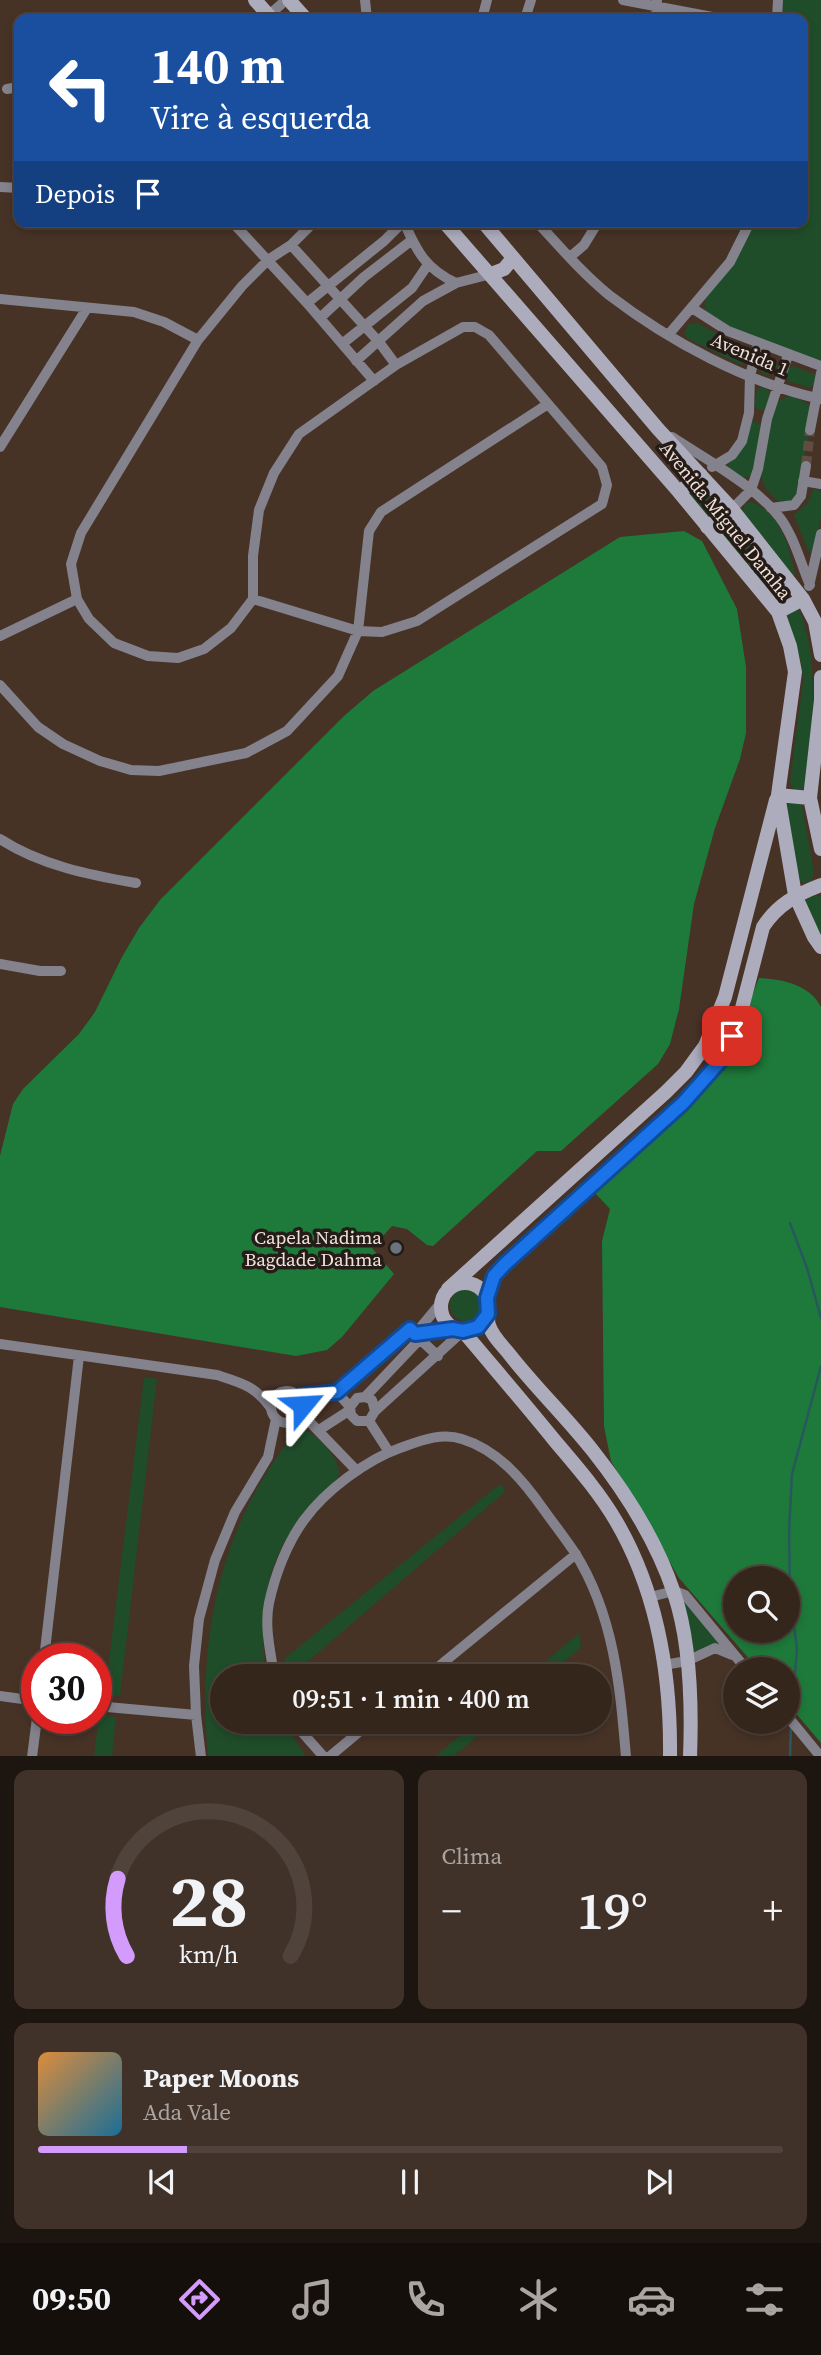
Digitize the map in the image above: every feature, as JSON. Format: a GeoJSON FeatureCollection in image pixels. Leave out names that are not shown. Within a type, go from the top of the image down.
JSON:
{"type":"FeatureCollection","features":[{"type":"Feature","properties":{"kind":"street"},"geometry":{"type":"LineString","coordinates":[[255,0],[268,14]]}},
{"type":"Feature","properties":{"kind":"street"},"geometry":{"type":"LineString","coordinates":[[274,14],[288,0],[301,14]]}},
{"type":"Feature","properties":{"kind":"street"},"geometry":{"type":"LineString","coordinates":[[623,0],[701,14]]}},
{"type":"Feature","properties":{"kind":"street"},"geometry":{"type":"LineString","coordinates":[[7,89],[14,88]]}},
{"type":"Feature","properties":{"kind":"street"},"geometry":{"type":"LineString","coordinates":[[238,228],[374,381]]}},
{"type":"Feature","properties":{"kind":"street"},"geometry":{"type":"LineString","coordinates":[[253,599],[358,631],[382,632],[416,621],[602,504],[607,485],[602,467],[489,335],[475,327],[463,327],[396,366],[299,433],[274,473],[259,510],[253,556],[253,599],[231,628],[204,649],[178,658],[148,656],[114,643],[89,619],[77,599],[71,564],[81,533],[198,340],[242,286],[268,260],[291,245],[308,228]]}},
{"type":"Feature","properties":{"kind":"street"},"geometry":{"type":"LineString","coordinates":[[307,303],[398,228]]}},
{"type":"Feature","properties":{"kind":"street"},"geometry":{"type":"LineString","coordinates":[[407,228],[428,266],[440,276],[456,283]]}},
{"type":"Feature","properties":{"kind":"street","name":"Avenida Miguel Damha"},"geometry":{"type":"LineString","coordinates":[[449,228],[679,492],[778,612],[790,646],[795,672],[778,795],[795,895],[821,947]]}},
{"type":"Feature","properties":{"kind":"street","name":"Avenida Miguel Damha"},"geometry":{"type":"LineString","coordinates":[[488,228],[659,429],[732,509],[803,599],[815,622],[821,654]]}},
{"type":"Feature","properties":{"kind":"street","name":"Avenida 1"},"geometry":{"type":"LineString","coordinates":[[543,228],[608,294],[668,334],[708,357],[750,376],[818,398]]}},
{"type":"Feature","properties":{"kind":"street"},"geometry":{"type":"LineString","coordinates":[[570,257],[584,245],[594,228]]}},
{"type":"Feature","properties":{"kind":"street"},"geometry":{"type":"LineString","coordinates":[[668,334],[730,262],[747,228]]}},
{"type":"Feature","properties":{"kind":"street"},"geometry":{"type":"LineString","coordinates":[[320,318],[364,277],[412,240]]}},
{"type":"Feature","properties":{"kind":"street"},"geometry":{"type":"LineString","coordinates":[[291,245],[366,327],[396,366]]}},
{"type":"Feature","properties":{"kind":"street"},"geometry":{"type":"LineString","coordinates":[[356,361],[424,301],[456,283],[503,269],[513,258]]}},
{"type":"Feature","properties":{"kind":"street"},"geometry":{"type":"LineString","coordinates":[[342,344],[412,288],[428,266]]}},
{"type":"Feature","properties":{"kind":"street"},"geometry":{"type":"LineString","coordinates":[[412,288],[424,301]]}},
{"type":"Feature","properties":{"kind":"street"},"geometry":{"type":"LineString","coordinates":[[0,299],[134,312],[164,322],[198,340]]}},
{"type":"Feature","properties":{"kind":"street"},"geometry":{"type":"LineString","coordinates":[[0,447],[87,308]]}},
{"type":"Feature","properties":{"kind":"street","name":"Avenida 1"},"geometry":{"type":"LineString","coordinates":[[692,308],[728,331],[821,366]]}},
{"type":"Feature","properties":{"kind":"street"},"geometry":{"type":"LineString","coordinates":[[679,492],[733,455],[742,441],[748,413],[750,376],[758,344]]}},
{"type":"Feature","properties":{"kind":"street"},"geometry":{"type":"LineString","coordinates":[[707,527],[732,509],[751,490],[758,469],[767,419],[788,355]]}},
{"type":"Feature","properties":{"kind":"street"},"geometry":{"type":"LineString","coordinates":[[814,426],[821,373]]}},
{"type":"Feature","properties":{"kind":"street"},"geometry":{"type":"LineString","coordinates":[[0,685],[38,727],[63,744],[100,761],[131,770],[159,771],[246,753],[288,731],[338,676],[358,631],[369,531],[381,512],[548,404]]}},
{"type":"Feature","properties":{"kind":"street"},"geometry":{"type":"LineString","coordinates":[[748,413],[767,419]]}},
{"type":"Feature","properties":{"kind":"street"},"geometry":{"type":"LineString","coordinates":[[659,429],[751,490],[771,508],[787,527],[810,585]]}},
{"type":"Feature","properties":{"kind":"street"},"geometry":{"type":"LineString","coordinates":[[771,508],[794,505],[801,496],[806,466]]}},
{"type":"Feature","properties":{"kind":"street"},"geometry":{"type":"LineString","coordinates":[[803,481],[821,484]]}},
{"type":"Feature","properties":{"kind":"street"},"geometry":{"type":"LineString","coordinates":[[778,612],[803,599],[810,585],[821,534]]}},
{"type":"Feature","properties":{"kind":"street"},"geometry":{"type":"LineString","coordinates":[[0,636],[77,599]]}},
{"type":"Feature","properties":{"kind":"street"},"geometry":{"type":"LineString","coordinates":[[821,677],[821,701],[810,798],[821,849]]}},
{"type":"Feature","properties":{"kind":"street"},"geometry":{"type":"LineString","coordinates":[[319,1430],[350,1409],[357,1398],[365,1397],[417,1336],[448,1289],[686,1072],[705,1046],[725,997],[778,795],[810,798]]}},
{"type":"Feature","properties":{"kind":"street"},"geometry":{"type":"LineString","coordinates":[[0,839],[46,862],[90,876],[136,883]]}},
{"type":"Feature","properties":{"kind":"street"},"geometry":{"type":"LineString","coordinates":[[690,1756],[691,1718],[687,1661],[674,1591],[642,1522],[620,1488],[592,1450],[523,1371],[488,1325],[487,1298],[494,1276],[505,1264],[683,1103],[722,1059],[741,1012],[764,927],[770,916],[795,895],[821,885]]}},
{"type":"Feature","properties":{"kind":"street"},"geometry":{"type":"LineString","coordinates":[[0,964],[40,971],[61,971]]}},
{"type":"Feature","properties":{"kind":"street"},"geometry":{"type":"LineString","coordinates":[[448,1289],[455,1285],[470,1284],[487,1298]]}},
{"type":"Feature","properties":{"kind":"street"},"geometry":{"type":"LineString","coordinates":[[440,1304],[442,1316],[458,1330],[591,1484],[621,1530],[650,1597],[664,1665],[670,1723],[670,1756]]}},
{"type":"Feature","properties":{"kind":"street"},"geometry":{"type":"LineString","coordinates":[[417,1336],[478,1327],[488,1314]]}},
{"type":"Feature","properties":{"kind":"street"},"geometry":{"type":"LineString","coordinates":[[271,1408],[273,1398],[281,1392],[291,1391],[300,1396],[337,1392],[410,1329],[438,1356]]}},
{"type":"Feature","properties":{"kind":"street"},"geometry":{"type":"LineString","coordinates":[[369,1421],[375,1412],[438,1356],[458,1330]]}},
{"type":"Feature","properties":{"kind":"street"},"geometry":{"type":"LineString","coordinates":[[0,1344],[217,1376],[250,1386],[262,1395],[280,1422],[291,1423],[302,1413],[300,1396]]}},
{"type":"Feature","properties":{"kind":"street"},"geometry":{"type":"LineString","coordinates":[[46,1643],[79,1356]]}},
{"type":"Feature","properties":{"kind":"street"},"geometry":{"type":"LineString","coordinates":[[337,1392],[357,1421],[369,1421]]}},
{"type":"Feature","properties":{"kind":"street"},"geometry":{"type":"LineString","coordinates":[[365,1397],[374,1404],[375,1412]]}},
{"type":"Feature","properties":{"kind":"street"},"geometry":{"type":"LineString","coordinates":[[302,1413],[357,1471]]}},
{"type":"Feature","properties":{"kind":"street"},"geometry":{"type":"LineString","coordinates":[[201,1756],[194,1667],[199,1619],[215,1560],[235,1512],[268,1457],[276,1419]]}},
{"type":"Feature","properties":{"kind":"street"},"geometry":{"type":"LineString","coordinates":[[369,1421],[389,1452]]}},
{"type":"Feature","properties":{"kind":"street"},"geometry":{"type":"LineString","coordinates":[[272,1664],[268,1640],[269,1604],[284,1555],[304,1520],[332,1491],[357,1471],[389,1452],[431,1437],[459,1437],[487,1449],[526,1484],[576,1554],[608,1631],[619,1676],[626,1756]]}},
{"type":"Feature","properties":{"kind":"street"},"geometry":{"type":"LineString","coordinates":[[442,1664],[576,1554]]}},
{"type":"Feature","properties":{"kind":"street"},"geometry":{"type":"LineString","coordinates":[[650,1597],[674,1591],[685,1595],[736,1657]]}},
{"type":"Feature","properties":{"kind":"street"},"geometry":{"type":"LineString","coordinates":[[664,1665],[687,1661],[715,1648],[736,1657]]}},
{"type":"Feature","properties":{"kind":"street"},"geometry":{"type":"LineString","coordinates":[[0,1696],[21,1699]]}},
{"type":"Feature","properties":{"kind":"street"},"geometry":{"type":"LineString","coordinates":[[112,1707],[196,1715]]}},
{"type":"Feature","properties":{"kind":"street"},"geometry":{"type":"LineString","coordinates":[[800,1731],[821,1756]]}},
{"type":"Feature","properties":{"kind":"street"},"geometry":{"type":"LineString","coordinates":[[32,1756],[35,1734]]}},
{"type":"Feature","properties":{"kind":"street"},"geometry":{"type":"LineString","coordinates":[[304,1734],[324,1756]]}},
{"type":"Feature","properties":{"kind":"street"},"geometry":{"type":"LineString","coordinates":[[329,1756],[356,1734]]}},
{"type":"Feature","properties":{"kind":"green space"},"geometry":{"type":"Polygon","coordinates":[[[781,0],[821,0],[821,361],[760,341],[726,326],[707,313],[705,307],[706,296],[749,228],[808,228],[808,14],[780,14],[781,0]]]}},
{"type":"Feature","properties":{"kind":"green space"},"geometry":{"type":"Polygon","coordinates":[[[697,323],[747,349],[751,353],[748,361],[741,365],[687,338],[685,333],[689,324],[697,323]]]}},
{"type":"Feature","properties":{"kind":"green space"},"geometry":{"type":"Polygon","coordinates":[[[764,357],[772,357],[777,366],[775,373],[764,375],[759,370],[759,362],[764,357]]]}},
{"type":"Feature","properties":{"kind":"green space"},"geometry":{"type":"Polygon","coordinates":[[[793,366],[814,374],[816,380],[810,388],[788,381],[788,369],[793,366]]]}},
{"type":"Feature","properties":{"kind":"green space"},"geometry":{"type":"Polygon","coordinates":[[[762,386],[770,392],[766,408],[762,411],[754,406],[757,390],[762,386]]]}},
{"type":"Feature","properties":{"kind":"green space"},"geometry":{"type":"Polygon","coordinates":[[[789,396],[808,405],[812,416],[794,500],[780,503],[766,490],[760,474],[773,404],[789,396]]]}},
{"type":"Feature","properties":{"kind":"green space"},"geometry":{"type":"Polygon","coordinates":[[[753,421],[760,424],[761,428],[753,475],[744,478],[727,464],[749,423],[753,421]]]}},
{"type":"Feature","properties":{"kind":"green space"},"geometry":{"type":"Polygon","coordinates":[[[696,487],[702,488],[718,509],[713,518],[705,517],[689,497],[696,487]]]}},
{"type":"Feature","properties":{"kind":"green space"},"geometry":{"type":"Polygon","coordinates":[[[813,489],[821,491],[821,517],[813,553],[809,552],[794,515],[808,503],[813,489]]]}},
{"type":"Feature","properties":{"kind":"green space"},"geometry":{"type":"Polygon","coordinates":[[[751,502],[761,506],[776,521],[790,553],[795,575],[793,576],[741,514],[745,504],[751,502]]]}},
{"type":"Feature","properties":{"kind":"green space"},"geometry":{"type":"Polygon","coordinates":[[[727,522],[786,587],[789,594],[787,602],[777,602],[719,532],[721,525],[727,522]]]}},
{"type":"Feature","properties":{"kind":"green space"},"geometry":{"type":"Polygon","coordinates":[[[684,531],[702,541],[737,609],[746,667],[746,733],[694,904],[679,1009],[670,1044],[658,1064],[561,1151],[537,1151],[433,1246],[427,1245],[407,1229],[392,1226],[372,1248],[394,1274],[342,1337],[327,1350],[296,1356],[0,1307],[0,1156],[13,1104],[23,1089],[79,1034],[95,1012],[122,957],[160,900],[344,716],[373,691],[620,537],[684,531]]]}},
{"type":"Feature","properties":{"kind":"green space"},"geometry":{"type":"Polygon","coordinates":[[[795,609],[800,611],[807,633],[813,676],[805,788],[797,791],[790,781],[803,681],[802,666],[786,613],[795,609]]]}},
{"type":"Feature","properties":{"kind":"green space"},"geometry":{"type":"Polygon","coordinates":[[[788,800],[799,800],[802,806],[814,872],[811,881],[806,883],[799,881],[785,803],[788,800]]]}},
{"type":"Feature","properties":{"kind":"green space"},"geometry":{"type":"Polygon","coordinates":[[[816,895],[821,897],[821,939],[804,903],[816,895]]]}},
{"type":"Feature","properties":{"kind":"green space"},"geometry":{"type":"Polygon","coordinates":[[[759,978],[794,984],[816,999],[821,1007],[821,1743],[800,1718],[800,1657],[748,1657],[735,1643],[800,1643],[800,1566],[723,1566],[723,1629],[679,1578],[611,1461],[604,1426],[602,1241],[610,1209],[596,1194],[594,1185],[724,1066],[759,978]]]}},
{"type":"Feature","properties":{"kind":"green space"},"geometry":{"type":"Polygon","coordinates":[[[466,1289],[477,1294],[482,1305],[477,1316],[466,1321],[455,1316],[450,1305],[455,1294],[466,1289]]]}},
{"type":"Feature","properties":{"kind":"green space"},"geometry":{"type":"Polygon","coordinates":[[[144,1377],[157,1379],[120,1696],[112,1695],[111,1643],[144,1377]]]}},
{"type":"Feature","properties":{"kind":"green space"},"geometry":{"type":"Polygon","coordinates":[[[307,1431],[326,1446],[336,1461],[339,1474],[324,1496],[293,1529],[275,1563],[263,1619],[265,1664],[210,1664],[210,1734],[291,1734],[306,1756],[208,1756],[206,1684],[213,1612],[232,1543],[246,1510],[294,1433],[307,1431]]]}},
{"type":"Feature","properties":{"kind":"green space"},"geometry":{"type":"Polygon","coordinates":[[[500,1484],[506,1491],[305,1664],[285,1664],[284,1659],[500,1484]]]}},
{"type":"Feature","properties":{"kind":"green space"},"geometry":{"type":"Polygon","coordinates":[[[681,1600],[685,1600],[717,1639],[718,1644],[704,1654],[691,1649],[681,1600]]]}},
{"type":"Feature","properties":{"kind":"green space"},"geometry":{"type":"Polygon","coordinates":[[[579,1633],[581,1647],[561,1664],[543,1664],[579,1633]]]}},
{"type":"Feature","properties":{"kind":"green space"},"geometry":{"type":"Polygon","coordinates":[[[112,1717],[116,1717],[112,1756],[94,1756],[97,1734],[112,1734],[112,1717]]]}},
{"type":"Feature","properties":{"kind":"green space"},"geometry":{"type":"Polygon","coordinates":[[[462,1734],[480,1734],[454,1756],[436,1756],[462,1734]]]}},
{"type":"Feature","properties":{"kind":"waterway"},"geometry":{"type":"LineString","coordinates":[[790,1223],[807,1268],[821,1318]]}},
{"type":"Feature","properties":{"kind":"waterway"},"geometry":{"type":"LineString","coordinates":[[796,1657],[790,1595],[792,1474],[821,1366]]}},
{"type":"Feature","properties":{"kind":"waterway"},"geometry":{"type":"LineString","coordinates":[[790,1756],[791,1734]]}},
{"type":"Feature","properties":{"kind":"tunnel"},"geometry":{"type":"LineString","coordinates":[[806,466],[810,430]]}},
{"type":"Feature","properties":{"kind":"place","name":"Capela Nadima Bagdade Dahma"},"geometry":{"type":"Point","coordinates":[396,1248]}},
{"type":"Feature","properties":{"kind":"route"},"geometry":{"type":"LineString","coordinates":[[303,1405],[300,1396],[337,1392],[410,1329],[415,1334],[453,1329],[471,1331],[478,1327],[488,1314],[487,1298],[494,1276],[683,1103],[722,1059],[732,1036]]}}]}
